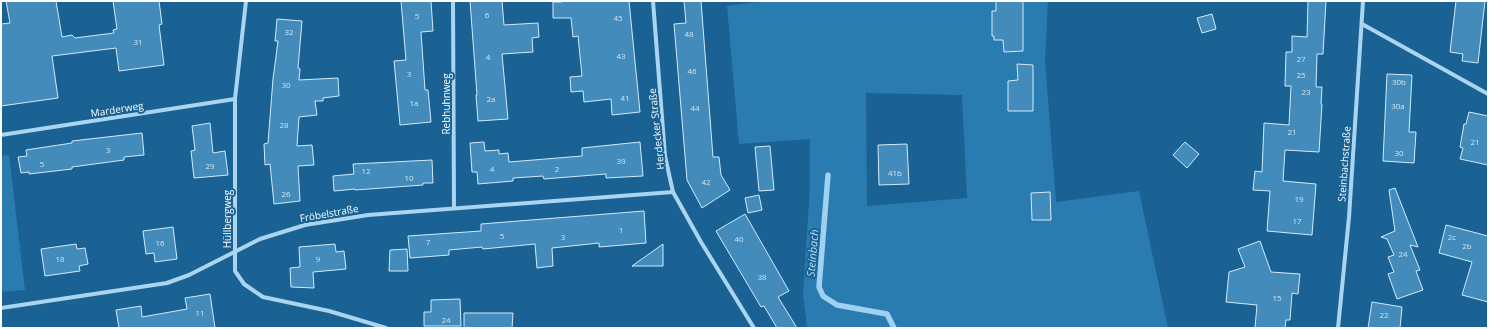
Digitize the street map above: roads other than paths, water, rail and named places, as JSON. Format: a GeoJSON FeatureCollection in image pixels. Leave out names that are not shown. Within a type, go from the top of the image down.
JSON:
{"type":"FeatureCollection","features":[{"type":"Feature","properties":{"kind":"street","name":"Hüllbergweg"},"geometry":{"type":"LineString","coordinates":[[246,1],[235,99],[235,271],[244,284],[263,298],[329,311],[386,328]]}},
{"type":"Feature","properties":{"kind":"street","name":"Rebhuhnweg"},"geometry":{"type":"LineString","coordinates":[[453,1],[454,207]]}},
{"type":"Feature","properties":{"kind":"street","name":"Herdecker Straße"},"geometry":{"type":"LineString","coordinates":[[653,1],[666,156],[673,192],[701,242],[754,328]]}},
{"type":"Feature","properties":{"kind":"street","name":"Steinbachstraße"},"geometry":{"type":"LineString","coordinates":[[1338,328],[1349,217],[1363,1]]}},
{"type":"Feature","properties":{"kind":"street"},"geometry":{"type":"LineString","coordinates":[[1362,24],[1488,94]]}},
{"type":"Feature","properties":{"kind":"street","name":"Marderweg"},"geometry":{"type":"LineString","coordinates":[[1,135],[235,99]]}},
{"type":"Feature","properties":{"kind":"street","name":"Fröbelstraße"},"geometry":{"type":"LineString","coordinates":[[1,308],[167,283],[189,275],[260,239],[305,225],[368,215],[454,207],[673,192]]}},
{"type":"Feature","properties":{"kind":"waterway","name":"Steinbach"},"geometry":{"type":"LineString","coordinates":[[828,175],[819,287],[823,296],[837,305],[887,314],[894,328]]}}]}
